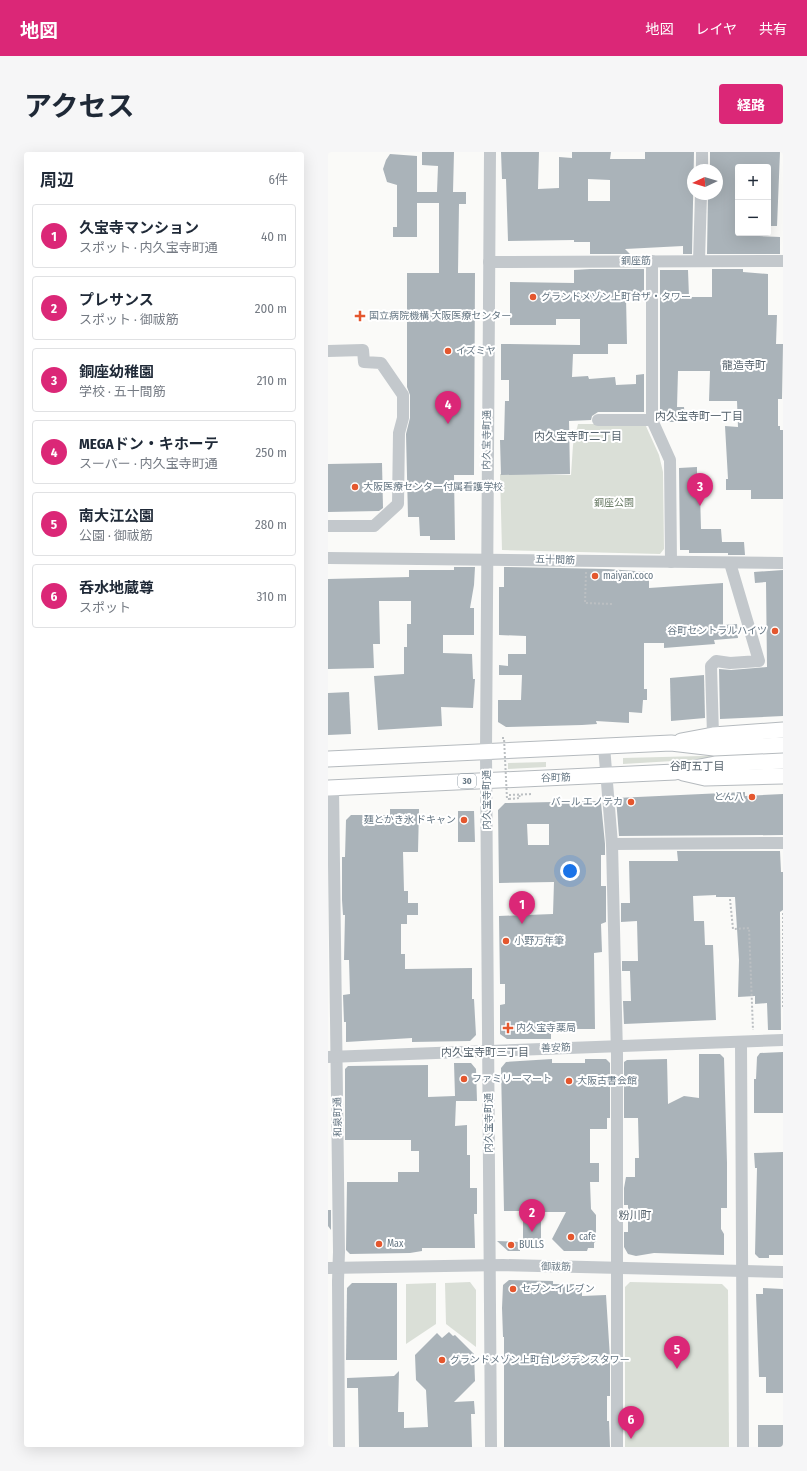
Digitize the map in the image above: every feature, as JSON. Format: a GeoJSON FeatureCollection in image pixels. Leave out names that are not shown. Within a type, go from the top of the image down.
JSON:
{"type":"FeatureCollection","features":[{"type":"Feature","properties":{"kind":"main road"},"geometry":{"type":"LineString","coordinates":[[328,759],[671,743],[713,735],[783,730]]}},
{"type":"Feature","properties":{"kind":"main road"},"geometry":{"type":"LineString","coordinates":[[671,743],[714,748],[783,745]]}},
{"type":"Feature","properties":{"kind":"main road","name":"谷町筋"},"geometry":{"type":"LineString","coordinates":[[330,787],[607,776],[675,772],[716,764],[783,761]]}},
{"type":"Feature","properties":{"kind":"main road","name":"30"},"geometry":{"type":"LineString","coordinates":[[675,772],[705,778],[783,776]]}},
{"type":"Feature","properties":{"kind":"street","name":"内久宝寺町通"},"geometry":{"type":"LineString","coordinates":[[490,152],[486,558],[486,781],[491,1447]]}},
{"type":"Feature","properties":{"kind":"street"},"geometry":{"type":"LineString","coordinates":[[702,152],[702,164]]}},
{"type":"Feature","properties":{"kind":"street"},"geometry":{"type":"LineString","coordinates":[[699,261],[701,200]]}},
{"type":"Feature","properties":{"kind":"street"},"geometry":{"type":"LineString","coordinates":[[652,261],[652,420],[670,460],[671,562]]}},
{"type":"Feature","properties":{"kind":"street","name":"銅座筋"},"geometry":{"type":"LineString","coordinates":[[489,262],[783,261]]}},
{"type":"Feature","properties":{"kind":"street"},"geometry":{"type":"LineString","coordinates":[[328,351],[363,350],[364,362],[381,363],[403,395],[403,418],[399,433],[398,504],[374,526],[328,526]]}},
{"type":"Feature","properties":{"kind":"street"},"geometry":{"type":"LineString","coordinates":[[598,420],[652,420]]}},
{"type":"Feature","properties":{"kind":"street","name":"五十間筋"},"geometry":{"type":"LineString","coordinates":[[328,558],[486,558],[586,561],[783,563]]}},
{"type":"Feature","properties":{"kind":"street"},"geometry":{"type":"LineString","coordinates":[[713,735],[711,666],[716,661],[730,663],[758,661],[730,563]]}},
{"type":"Feature","properties":{"kind":"street"},"geometry":{"type":"LineString","coordinates":[[604,746],[612,844],[616,1046],[617,1447]]}},
{"type":"Feature","properties":{"kind":"street","name":"和泉町通"},"geometry":{"type":"LineString","coordinates":[[330,787],[333,1268],[339,1447]]}},
{"type":"Feature","properties":{"kind":"street"},"geometry":{"type":"LineString","coordinates":[[612,844],[783,843]]}},
{"type":"Feature","properties":{"kind":"street","name":"善安筋"},"geometry":{"type":"LineString","coordinates":[[332,1057],[783,1040]]}},
{"type":"Feature","properties":{"kind":"street"},"geometry":{"type":"LineString","coordinates":[[741,1042],[743,1447]]}},
{"type":"Feature","properties":{"kind":"street","name":"御祓筋"},"geometry":{"type":"LineString","coordinates":[[333,1268],[489,1265],[783,1272]]}},
{"type":"Feature","properties":{"kind":"path"},"geometry":{"type":"LineString","coordinates":[[586,561],[585,603],[612,604]]}},
{"type":"Feature","properties":{"kind":"path"},"geometry":{"type":"LineString","coordinates":[[502,738],[507,799],[520,798],[519,794]]}},
{"type":"Feature","properties":{"kind":"path"},"geometry":{"type":"LineString","coordinates":[[509,795],[532,794]]}},
{"type":"Feature","properties":{"kind":"path"},"geometry":{"type":"LineString","coordinates":[[730,900],[733,929],[749,928],[753,1033]]}},
{"type":"Feature","properties":{"kind":"path"},"geometry":{"type":"LineString","coordinates":[[783,913],[783,1009]]}},
{"type":"Feature","properties":{"kind":"green space","name":"銅座公園"},"geometry":{"type":"Polygon","coordinates":[[[578,424],[645,424],[659,455],[663,472],[664,549],[660,554],[502,550],[500,474],[571,475],[573,445],[578,424]]]}},
{"type":"Feature","properties":{"kind":"green space"},"geometry":{"type":"Polygon","coordinates":[[[740,755],[740,757],[623,764],[623,758],[740,755]]]}},
{"type":"Feature","properties":{"kind":"green space"},"geometry":{"type":"Polygon","coordinates":[[[546,762],[546,767],[508,769],[508,763],[546,762]]]}},
{"type":"Feature","properties":{"kind":"green space"},"geometry":{"type":"Polygon","coordinates":[[[470,1282],[476,1290],[476,1347],[446,1324],[445,1283],[470,1282]]]}},
{"type":"Feature","properties":{"kind":"green space"},"geometry":{"type":"Polygon","coordinates":[[[630,1282],[722,1284],[728,1290],[729,1447],[625,1447],[625,1287],[630,1282]]]}},
{"type":"Feature","properties":{"kind":"green space"},"geometry":{"type":"Polygon","coordinates":[[[436,1283],[436,1324],[406,1344],[406,1284],[436,1283]]]}},
{"type":"Feature","properties":{"kind":"building"},"geometry":{"type":"Polygon","coordinates":[[[422,152],[454,152],[453,192],[466,192],[466,204],[459,204],[458,273],[475,273],[474,475],[454,475],[455,540],[430,540],[430,536],[420,536],[419,517],[408,517],[406,434],[410,418],[410,395],[407,387],[407,273],[439,273],[439,203],[417,203],[417,237],[393,237],[393,227],[397,227],[397,185],[387,182],[383,169],[390,154],[417,156],[417,192],[437,192],[438,166],[422,165],[422,152]]]}},
{"type":"Feature","properties":{"kind":"building"},"geometry":{"type":"Polygon","coordinates":[[[501,152],[539,152],[538,189],[559,188],[559,157],[572,158],[572,152],[611,152],[610,159],[645,159],[645,152],[694,152],[694,164],[687,164],[687,200],[693,200],[692,254],[683,254],[683,246],[625,249],[630,254],[590,254],[590,242],[574,242],[574,240],[508,241],[506,179],[502,179],[501,152]],[[588,179],[588,201],[610,201],[610,180],[588,179]]]}},
{"type":"Feature","properties":{"kind":"building"},"geometry":{"type":"Polygon","coordinates":[[[710,152],[780,152],[777,226],[771,226],[771,164],[735,164],[735,236],[780,237],[780,254],[707,254],[708,200],[723,200],[723,164],[710,164],[710,152]]]}},
{"type":"Feature","properties":{"kind":"building"},"geometry":{"type":"Polygon","coordinates":[[[644,269],[644,297],[626,297],[627,344],[608,344],[608,354],[573,354],[572,377],[588,376],[589,379],[615,377],[616,385],[636,384],[636,375],[644,374],[644,412],[598,412],[592,416],[591,420],[569,421],[570,474],[501,475],[500,440],[504,440],[505,401],[509,401],[509,380],[501,380],[501,344],[580,345],[580,319],[556,319],[556,325],[510,325],[510,282],[574,283],[574,270],[644,269]]]}},
{"type":"Feature","properties":{"kind":"building"},"geometry":{"type":"Polygon","coordinates":[[[712,269],[743,269],[743,272],[768,274],[768,315],[777,315],[776,344],[783,344],[782,399],[778,399],[778,426],[780,426],[780,430],[783,430],[783,499],[751,499],[751,490],[726,490],[726,479],[728,479],[725,426],[738,427],[737,401],[709,401],[710,371],[678,371],[677,407],[684,407],[685,420],[677,420],[677,422],[661,422],[660,270],[688,270],[689,297],[712,297],[712,269]]]}},
{"type":"Feature","properties":{"kind":"building","name":"大阪医療センター付属看護学校"},"geometry":{"type":"Polygon","coordinates":[[[382,463],[383,508],[379,511],[328,512],[328,464],[382,463]]]}},
{"type":"Feature","properties":{"kind":"building"},"geometry":{"type":"Polygon","coordinates":[[[697,467],[697,492],[700,492],[701,529],[721,529],[722,542],[744,542],[745,555],[728,555],[728,553],[689,553],[689,550],[680,550],[679,468],[697,467]]]}},
{"type":"Feature","properties":{"kind":"building"},"geometry":{"type":"Polygon","coordinates":[[[454,567],[475,567],[470,608],[474,608],[474,635],[443,635],[443,653],[472,654],[473,679],[475,679],[473,708],[441,707],[442,726],[378,730],[374,676],[404,674],[404,647],[407,647],[407,624],[411,624],[411,601],[379,601],[380,644],[373,644],[374,668],[328,669],[328,579],[409,577],[409,570],[454,570],[454,567]]]}},
{"type":"Feature","properties":{"kind":"building"},"geometry":{"type":"Polygon","coordinates":[[[504,567],[608,569],[649,572],[649,588],[723,583],[723,625],[737,624],[738,638],[714,640],[715,644],[664,648],[664,643],[644,643],[644,689],[647,689],[647,700],[643,700],[642,713],[629,712],[629,723],[596,721],[597,724],[506,727],[498,722],[498,700],[521,700],[522,675],[499,675],[499,665],[508,666],[508,654],[526,654],[526,636],[499,635],[499,587],[504,587],[504,567]]]}},
{"type":"Feature","properties":{"kind":"building"},"geometry":{"type":"Polygon","coordinates":[[[783,570],[783,716],[720,719],[719,669],[731,670],[767,667],[766,582],[755,583],[754,572],[783,570]]]}},
{"type":"Feature","properties":{"kind":"building"},"geometry":{"type":"Polygon","coordinates":[[[704,675],[705,718],[671,721],[670,678],[704,675]]]}},
{"type":"Feature","properties":{"kind":"building"},"geometry":{"type":"Polygon","coordinates":[[[349,692],[351,734],[328,735],[328,693],[349,692]]]}},
{"type":"Feature","properties":{"kind":"building"},"geometry":{"type":"Polygon","coordinates":[[[745,792],[745,796],[783,794],[783,835],[619,836],[616,798],[745,792]]]}},
{"type":"Feature","properties":{"kind":"building"},"geometry":{"type":"Polygon","coordinates":[[[598,801],[601,803],[605,855],[601,855],[601,886],[606,886],[606,922],[601,924],[602,952],[594,953],[595,1029],[571,1029],[571,1023],[551,1023],[551,1039],[507,1039],[500,1034],[500,1005],[505,1004],[505,984],[500,984],[499,916],[553,914],[554,882],[499,883],[498,810],[505,803],[598,801]],[[527,824],[528,845],[549,845],[549,824],[527,824]]]}},
{"type":"Feature","properties":{"kind":"building"},"geometry":{"type":"Polygon","coordinates":[[[390,809],[419,809],[418,852],[403,852],[404,891],[408,891],[408,903],[418,903],[418,915],[407,915],[407,924],[401,924],[401,954],[405,954],[405,969],[472,968],[472,999],[474,999],[476,1035],[470,1041],[412,1042],[412,1038],[346,1042],[346,1022],[344,1022],[343,995],[350,994],[349,960],[344,960],[345,915],[343,915],[342,900],[342,857],[345,857],[346,820],[351,815],[390,815],[390,809]]]}},
{"type":"Feature","properties":{"kind":"building"},"geometry":{"type":"Polygon","coordinates":[[[458,811],[474,811],[475,842],[458,842],[458,811]]]}},
{"type":"Feature","properties":{"kind":"building"},"geometry":{"type":"Polygon","coordinates":[[[677,851],[780,851],[781,872],[783,872],[783,910],[780,912],[781,1030],[768,1030],[767,1003],[755,1004],[755,996],[738,997],[739,960],[735,897],[716,897],[716,895],[693,896],[694,921],[704,921],[705,945],[713,945],[716,1020],[624,1024],[623,1001],[631,1001],[630,971],[622,971],[622,961],[638,961],[637,921],[621,922],[621,903],[630,903],[629,861],[678,861],[677,851]]]}},
{"type":"Feature","properties":{"kind":"building"},"geometry":{"type":"Polygon","coordinates":[[[783,1052],[783,1113],[754,1113],[754,1079],[756,1079],[757,1057],[760,1053],[783,1052]]]}},
{"type":"Feature","properties":{"kind":"building"},"geometry":{"type":"Polygon","coordinates":[[[699,1054],[720,1054],[724,1058],[727,1208],[721,1208],[721,1229],[724,1234],[724,1255],[654,1253],[636,1256],[628,1254],[624,1247],[624,1232],[628,1232],[628,1205],[624,1205],[624,1188],[626,1177],[635,1177],[635,1158],[639,1158],[638,1118],[624,1118],[624,1062],[627,1060],[667,1059],[668,1104],[684,1096],[699,1098],[699,1054]]]}},
{"type":"Feature","properties":{"kind":"building"},"geometry":{"type":"Polygon","coordinates":[[[552,1059],[552,1063],[585,1063],[585,1059],[606,1059],[610,1063],[610,1118],[607,1118],[607,1129],[590,1129],[590,1163],[599,1163],[599,1182],[590,1182],[591,1209],[596,1215],[596,1241],[594,1243],[594,1248],[588,1248],[587,1251],[564,1251],[552,1239],[566,1212],[541,1212],[541,1247],[523,1248],[523,1211],[504,1211],[501,1068],[506,1062],[552,1059]]]}},
{"type":"Feature","properties":{"kind":"building"},"geometry":{"type":"Polygon","coordinates":[[[454,1063],[471,1063],[476,1069],[477,1101],[456,1101],[455,1126],[467,1125],[467,1155],[470,1155],[470,1188],[477,1188],[477,1214],[474,1214],[475,1248],[422,1248],[422,1251],[410,1253],[350,1254],[346,1250],[347,1182],[398,1182],[398,1172],[419,1172],[419,1151],[411,1151],[411,1140],[345,1140],[345,1069],[348,1066],[428,1065],[428,1097],[455,1096],[454,1063]]]}},
{"type":"Feature","properties":{"kind":"building"},"geometry":{"type":"Polygon","coordinates":[[[783,1152],[783,1255],[769,1255],[769,1258],[759,1258],[755,1254],[757,1168],[755,1168],[754,1153],[783,1152]]]}},
{"type":"Feature","properties":{"kind":"building"},"geometry":{"type":"Polygon","coordinates":[[[328,1210],[331,1210],[331,1230],[328,1226],[328,1210]]]}},
{"type":"Feature","properties":{"kind":"building"},"geometry":{"type":"Polygon","coordinates":[[[497,1241],[520,1242],[520,1251],[508,1251],[497,1241]]]}},
{"type":"Feature","properties":{"kind":"building"},"geometry":{"type":"Polygon","coordinates":[[[509,1280],[553,1281],[553,1284],[582,1284],[582,1296],[606,1295],[610,1358],[610,1396],[607,1396],[607,1421],[609,1421],[610,1447],[504,1447],[504,1337],[502,1308],[503,1285],[509,1280]]]}},
{"type":"Feature","properties":{"kind":"building"},"geometry":{"type":"Polygon","coordinates":[[[352,1283],[397,1283],[397,1360],[346,1360],[347,1288],[352,1283]]]}},
{"type":"Feature","properties":{"kind":"building"},"geometry":{"type":"Polygon","coordinates":[[[763,1288],[783,1289],[783,1393],[766,1393],[766,1377],[759,1377],[756,1294],[763,1294],[763,1288]]]}},
{"type":"Feature","properties":{"kind":"building"},"geometry":{"type":"Polygon","coordinates":[[[449,1332],[453,1336],[455,1335],[474,1354],[475,1381],[454,1402],[474,1401],[475,1414],[471,1414],[472,1447],[359,1447],[358,1388],[347,1388],[347,1378],[394,1376],[399,1371],[398,1412],[404,1412],[404,1428],[428,1427],[426,1390],[416,1380],[415,1355],[437,1333],[442,1338],[449,1332]]]}},
{"type":"Feature","properties":{"kind":"building"},"geometry":{"type":"Polygon","coordinates":[[[758,1425],[783,1425],[783,1447],[758,1447],[758,1425]]]}},
{"type":"Feature","properties":{"kind":"place","name":"グランドメゾン上町台ザ・タワー"},"geometry":{"type":"Point","coordinates":[533,297]}},
{"type":"Feature","properties":{"kind":"place","name":"国立病院機構 大阪医療センター"},"geometry":{"type":"Point","coordinates":[360,316]}},
{"type":"Feature","properties":{"kind":"place","name":"イズミヤ"},"geometry":{"type":"Point","coordinates":[448,351]}},
{"type":"Feature","properties":{"kind":"place","name":"MEGAドン・キホーテ"},"geometry":{"type":"Point","coordinates":[448,424]}},
{"type":"Feature","properties":{"kind":"place","name":"大阪医療センター付属看護学校"},"geometry":{"type":"Point","coordinates":[355,487]}},
{"type":"Feature","properties":{"kind":"place","name":"銅座幼稚園"},"geometry":{"type":"Point","coordinates":[700,506]}},
{"type":"Feature","properties":{"kind":"place","name":"maiyan.coco"},"geometry":{"type":"Point","coordinates":[595,576]}},
{"type":"Feature","properties":{"kind":"place","name":"谷町セントラルハイツ"},"geometry":{"type":"Point","coordinates":[775,631]}},
{"type":"Feature","properties":{"kind":"place","name":"とん八"},"geometry":{"type":"Point","coordinates":[752,797]}},
{"type":"Feature","properties":{"kind":"place","name":"バール エノテカ"},"geometry":{"type":"Point","coordinates":[631,802]}},
{"type":"Feature","properties":{"kind":"place","name":"麺とかき氷 ドキャン"},"geometry":{"type":"Point","coordinates":[464,820]}},
{"type":"Feature","properties":{"kind":"place","name":"久宝寺マンション"},"geometry":{"type":"Point","coordinates":[522,924]}},
{"type":"Feature","properties":{"kind":"place","name":"小野万年筆"},"geometry":{"type":"Point","coordinates":[506,941]}},
{"type":"Feature","properties":{"kind":"place","name":"内久宝寺薬局"},"geometry":{"type":"Point","coordinates":[508,1028]}},
{"type":"Feature","properties":{"kind":"place","name":"ファミリーマート"},"geometry":{"type":"Point","coordinates":[464,1079]}},
{"type":"Feature","properties":{"kind":"place","name":"大阪古書会館"},"geometry":{"type":"Point","coordinates":[569,1081]}},
{"type":"Feature","properties":{"kind":"place","name":"プレサンス"},"geometry":{"type":"Point","coordinates":[532,1232]}},
{"type":"Feature","properties":{"kind":"place","name":"cafe"},"geometry":{"type":"Point","coordinates":[571,1237]}},
{"type":"Feature","properties":{"kind":"place","name":"Max"},"geometry":{"type":"Point","coordinates":[379,1244]}},
{"type":"Feature","properties":{"kind":"place","name":"BULLS"},"geometry":{"type":"Point","coordinates":[511,1245]}},
{"type":"Feature","properties":{"kind":"place","name":"セブン-イレブン"},"geometry":{"type":"Point","coordinates":[513,1289]}},
{"type":"Feature","properties":{"kind":"place","name":"グランドメゾン上町台レジデンスタワー"},"geometry":{"type":"Point","coordinates":[442,1360]}},
{"type":"Feature","properties":{"kind":"place","name":"南大江公園"},"geometry":{"type":"Point","coordinates":[677,1369]}},
{"type":"Feature","properties":{"kind":"place","name":"呑水地蔵尊"},"geometry":{"type":"Point","coordinates":[631,1439]}},
{"type":"Feature","properties":{"kind":"district","name":"龍造寺町"},"geometry":{"type":"Point","coordinates":[744,365]}},
{"type":"Feature","properties":{"kind":"district","name":"内久宝寺町一丁目"},"geometry":{"type":"Point","coordinates":[699,416]}},
{"type":"Feature","properties":{"kind":"district","name":"内久宝寺町二丁目"},"geometry":{"type":"Point","coordinates":[578,436]}},
{"type":"Feature","properties":{"kind":"district","name":"谷町五丁目"},"geometry":{"type":"Point","coordinates":[697,766]}},
{"type":"Feature","properties":{"kind":"district","name":"内久宝寺町三丁目"},"geometry":{"type":"Point","coordinates":[485,1052]}},
{"type":"Feature","properties":{"kind":"district","name":"粉川町"},"geometry":{"type":"Point","coordinates":[635,1215]}}]}
